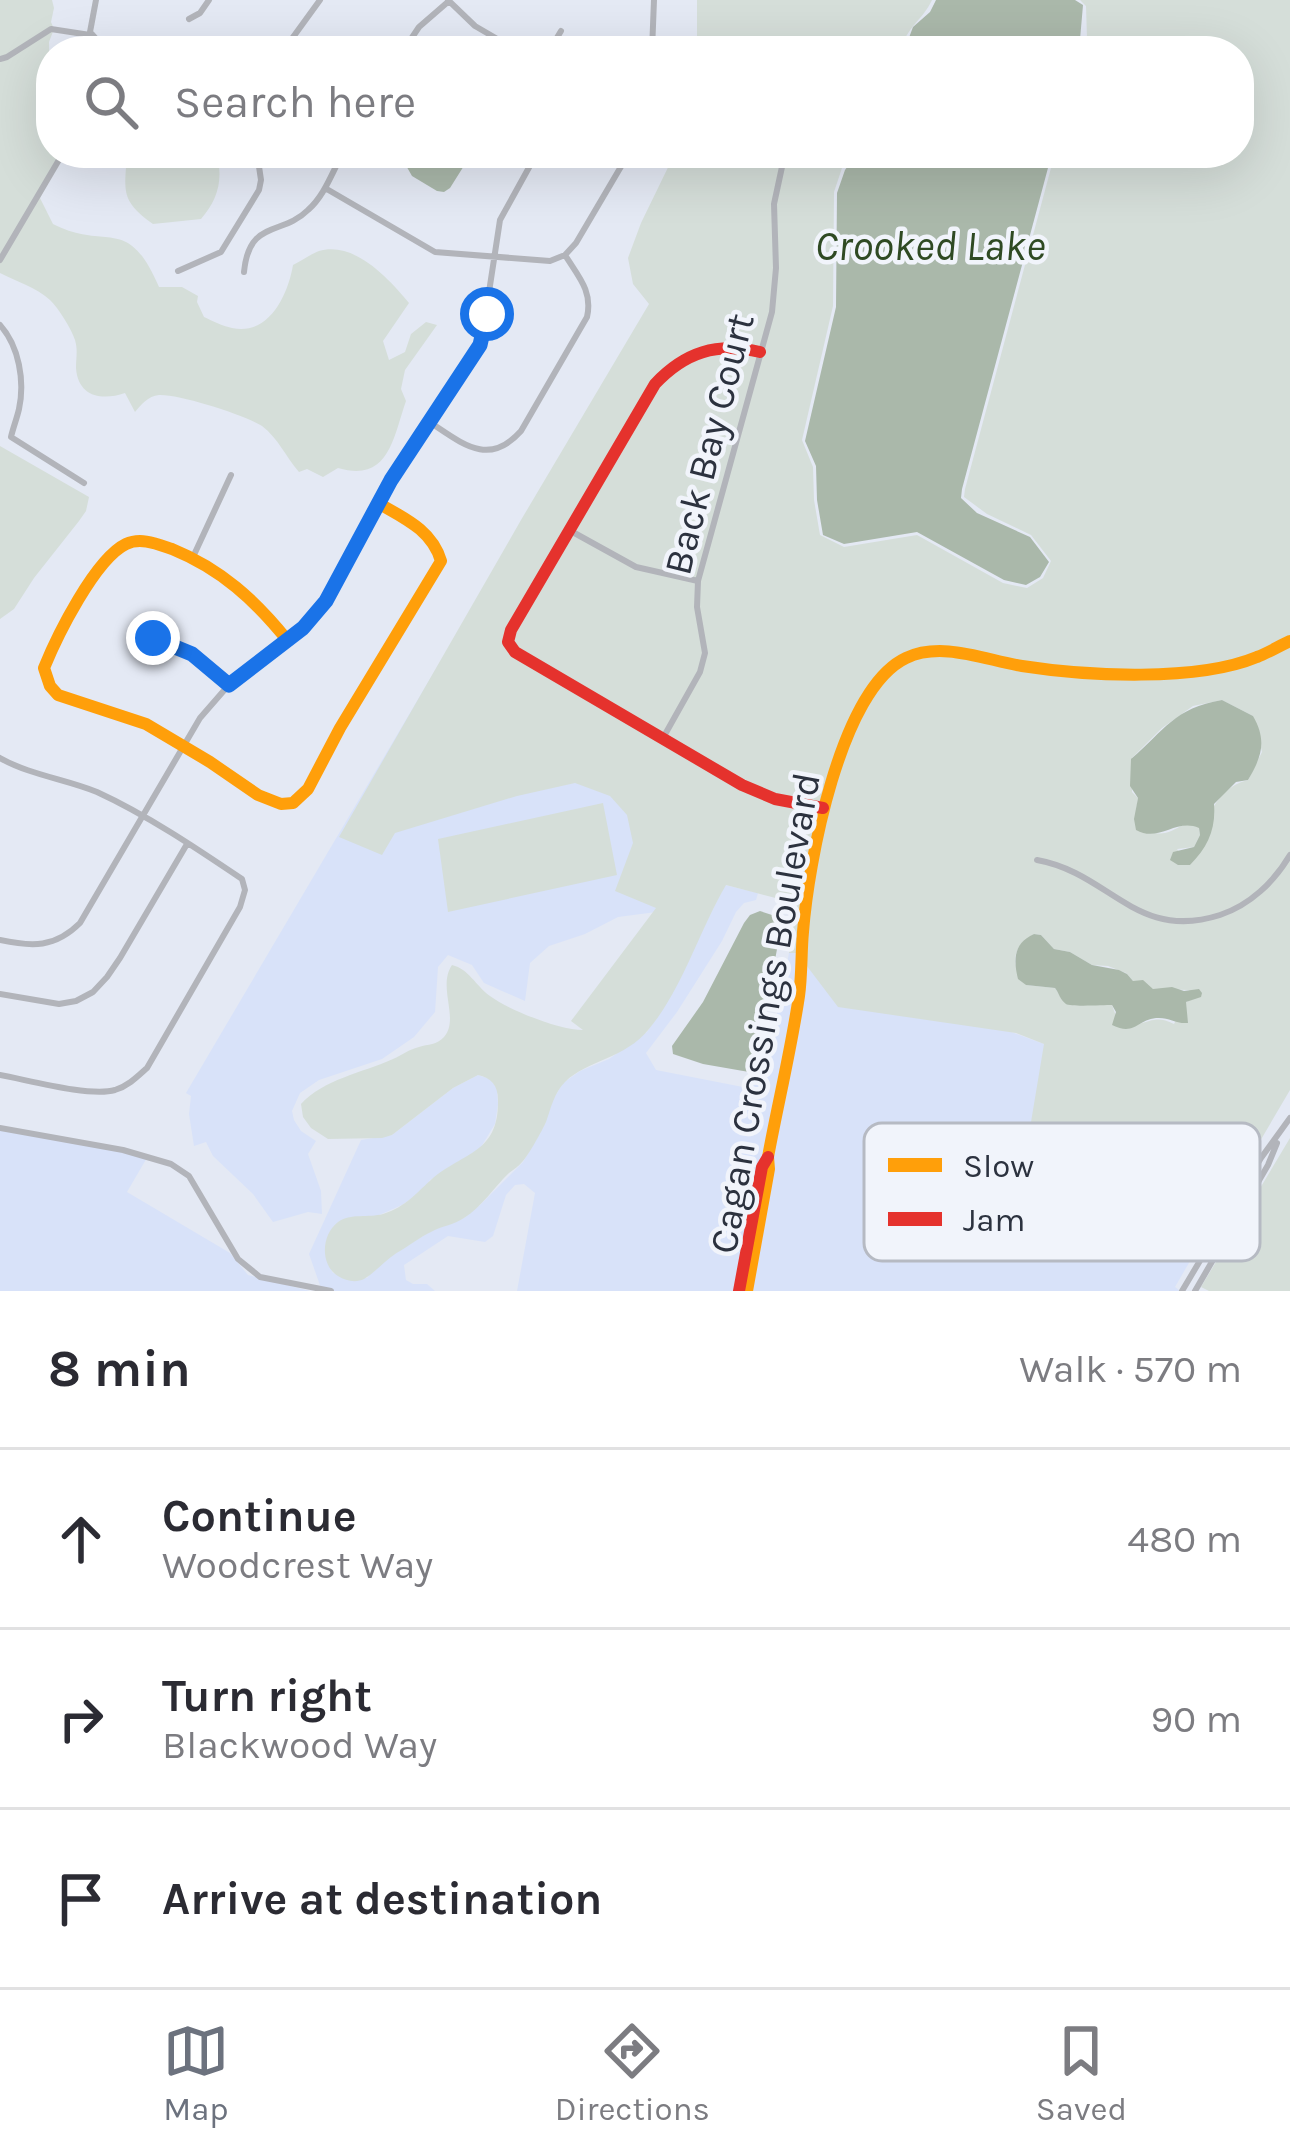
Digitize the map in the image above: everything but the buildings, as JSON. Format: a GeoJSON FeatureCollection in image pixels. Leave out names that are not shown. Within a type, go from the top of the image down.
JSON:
{"type":"FeatureCollection","features":[{"type":"Feature","properties":{"kind":"street"},"geometry":{"type":"LineString","coordinates":[[40,36],[51,29],[90,35],[96,0]]}},
{"type":"Feature","properties":{"kind":"street"},"geometry":{"type":"LineString","coordinates":[[189,19],[209,0]]}},
{"type":"Feature","properties":{"kind":"street"},"geometry":{"type":"LineString","coordinates":[[294,36],[320,0]]}},
{"type":"Feature","properties":{"kind":"street"},"geometry":{"type":"LineString","coordinates":[[412,36],[450,0],[492,36]]}},
{"type":"Feature","properties":{"kind":"street"},"geometry":{"type":"LineString","coordinates":[[653,36],[654,0]]}},
{"type":"Feature","properties":{"kind":"street"},"geometry":{"type":"LineString","coordinates":[[558,36],[561,31]]}},
{"type":"Feature","properties":{"kind":"street"},"geometry":{"type":"LineString","coordinates":[[0,59],[36,39]]}},
{"type":"Feature","properties":{"kind":"street"},"geometry":{"type":"LineString","coordinates":[[0,260],[53,168]]}},
{"type":"Feature","properties":{"kind":"street"},"geometry":{"type":"LineString","coordinates":[[178,271],[225,248],[259,190],[259,168]]}},
{"type":"Feature","properties":{"kind":"street"},"geometry":{"type":"LineString","coordinates":[[244,272],[248,252],[262,233],[302,215],[336,168]]}},
{"type":"Feature","properties":{"kind":"street"},"geometry":{"type":"LineString","coordinates":[[0,940],[39,946],[71,932],[85,916],[204,712],[229,685],[309,622],[326,601],[378,503],[480,345],[503,212],[528,168]]}},
{"type":"Feature","properties":{"kind":"street"},"geometry":{"type":"LineString","coordinates":[[325,188],[428,250],[542,262],[565,255],[577,243],[620,168]]}},
{"type":"Feature","properties":{"kind":"street","name":"Back Bay Court"},"geometry":{"type":"LineString","coordinates":[[662,738],[700,672],[705,653],[698,581],[775,290],[774,204],[782,168]]}},
{"type":"Feature","properties":{"kind":"street"},"geometry":{"type":"LineString","coordinates":[[431,423],[471,448],[484,450],[507,444],[521,431],[587,317],[590,301],[565,255]]}},
{"type":"Feature","properties":{"kind":"street"},"geometry":{"type":"LineString","coordinates":[[0,325],[14,346],[20,382],[11,437],[84,483]]}},
{"type":"Feature","properties":{"kind":"street"},"geometry":{"type":"LineString","coordinates":[[760,352],[742,347],[699,352],[667,369],[569,530],[508,642],[515,652],[742,785],[776,799],[824,808]]}},
{"type":"Feature","properties":{"kind":"street"},"geometry":{"type":"LineString","coordinates":[[193,557],[231,475]]}},
{"type":"Feature","properties":{"kind":"street"},"geometry":{"type":"LineString","coordinates":[[288,640],[243,589],[193,557],[142,540],[128,543],[101,565],[44,668],[58,694],[129,716],[266,799],[287,804],[302,797],[441,560],[438,546],[426,532],[378,503]]}},
{"type":"Feature","properties":{"kind":"street"},"geometry":{"type":"LineString","coordinates":[[569,530],[636,566],[698,581]]}},
{"type":"Feature","properties":{"kind":"street"},"geometry":{"type":"LineString","coordinates":[[134,626],[192,654],[229,685]]}},
{"type":"Feature","properties":{"kind":"street","name":"Cagan Crossings Boulevard"},"geometry":{"type":"LineString","coordinates":[[743,1291],[761,1167],[768,1157],[800,992],[803,928],[824,808],[835,769],[871,688],[886,670],[909,656],[951,650],[1046,670],[1144,674],[1254,659],[1290,641]]}},
{"type":"Feature","properties":{"kind":"street"},"geometry":{"type":"LineString","coordinates":[[0,758],[98,793],[143,817],[242,879],[245,894],[146,1068],[131,1082],[103,1092],[0,1075]]}},
{"type":"Feature","properties":{"kind":"street"},"geometry":{"type":"LineString","coordinates":[[0,994],[59,1004],[93,992],[120,958],[187,844]]}},
{"type":"Feature","properties":{"kind":"street"},"geometry":{"type":"LineString","coordinates":[[1037,860],[1062,864],[1150,918],[1197,922],[1233,910],[1260,892],[1290,855]]}},
{"type":"Feature","properties":{"kind":"street"},"geometry":{"type":"LineString","coordinates":[[1260,1179],[1290,1118]]}},
{"type":"Feature","properties":{"kind":"street"},"geometry":{"type":"LineString","coordinates":[[0,1128],[123,1150],[171,1164],[189,1176],[238,1259],[260,1276],[331,1291]]}},
{"type":"Feature","properties":{"kind":"street"},"geometry":{"type":"LineString","coordinates":[[1260,1160],[1281,1134]]}},
{"type":"Feature","properties":{"kind":"street"},"geometry":{"type":"LineString","coordinates":[[1200,1261],[1184,1288],[1195,1291],[1212,1261]]}},
{"type":"Feature","properties":{"kind":"shaded area"},"geometry":{"type":"Polygon","coordinates":[[[0,0],[52,0],[51,36],[36,36],[36,168],[56,168],[40,198],[53,224],[126,242],[148,264],[159,287],[182,287],[198,296],[204,317],[228,327],[245,329],[266,319],[287,289],[293,265],[332,249],[370,264],[409,303],[383,341],[389,360],[405,352],[411,334],[426,322],[437,325],[405,370],[401,389],[406,401],[386,454],[368,469],[338,468],[323,477],[307,469],[299,472],[268,431],[242,416],[159,395],[135,412],[125,393],[108,397],[86,391],[78,378],[75,340],[57,308],[39,292],[0,273],[0,0]]]}},
{"type":"Feature","properties":{"kind":"shaded area"},"geometry":{"type":"Polygon","coordinates":[[[697,0],[932,0],[907,36],[697,36],[697,0]]]}},
{"type":"Feature","properties":{"kind":"shaded area"},"geometry":{"type":"Polygon","coordinates":[[[1080,0],[1290,0],[1290,1090],[1260,1141],[1260,1123],[1031,1123],[1044,1044],[1016,1033],[838,1007],[797,953],[789,953],[791,902],[726,885],[672,996],[649,1029],[629,1047],[565,1082],[526,1158],[482,1203],[395,1254],[364,1279],[338,1276],[326,1258],[332,1228],[348,1218],[398,1207],[478,1149],[493,1131],[497,1090],[478,1075],[382,1138],[328,1139],[311,1128],[301,1104],[332,1082],[441,1040],[450,1021],[447,983],[452,965],[509,1007],[548,1023],[583,1030],[571,1021],[656,908],[615,891],[633,843],[627,815],[610,796],[575,783],[395,833],[382,855],[339,837],[649,304],[633,284],[628,258],[668,168],[842,168],[834,192],[833,306],[802,440],[813,467],[820,535],[844,547],[917,535],[1003,583],[1027,588],[1043,578],[1051,561],[1031,535],[964,497],[1051,168],[1254,168],[1254,36],[1087,36],[1086,6],[1080,0]],[[1222,700],[1193,706],[1132,758],[1136,811],[1150,833],[1184,825],[1199,827],[1194,847],[1177,849],[1190,865],[1217,802],[1248,780],[1262,752],[1253,716],[1222,700]],[[1041,935],[1026,939],[1017,951],[1017,971],[1026,985],[1055,988],[1063,1001],[1112,1005],[1116,1016],[1138,1024],[1160,1019],[1174,1024],[1186,1002],[1193,999],[1189,990],[1153,989],[1126,973],[1054,949],[1041,935]]]}},
{"type":"Feature","properties":{"kind":"shaded area"},"geometry":{"type":"Polygon","coordinates":[[[126,168],[219,171],[212,204],[201,219],[153,224],[129,201],[126,168]]]}},
{"type":"Feature","properties":{"kind":"shaded area"},"geometry":{"type":"Polygon","coordinates":[[[0,446],[89,497],[79,521],[14,609],[0,619],[0,446]]]}},
{"type":"Feature","properties":{"kind":"shaded area"},"geometry":{"type":"Polygon","coordinates":[[[440,662],[701,815],[664,911],[618,917],[549,946],[530,963],[525,1001],[484,983],[472,965],[448,955],[438,967],[435,1012],[414,1037],[382,1059],[319,1080],[300,1093],[292,1111],[301,1131],[316,1141],[308,1154],[321,1191],[322,1214],[308,1212],[273,1222],[253,1194],[213,1156],[206,1142],[194,1146],[191,1096],[186,1093],[440,662]]]}},
{"type":"Feature","properties":{"kind":"shaded area"},"geometry":{"type":"Polygon","coordinates":[[[603,803],[617,875],[448,912],[438,839],[603,803]]]}},
{"type":"Feature","properties":{"kind":"shaded area"},"geometry":{"type":"Polygon","coordinates":[[[725,885],[758,893],[756,900],[744,903],[736,912],[677,1012],[646,1053],[656,1070],[748,1088],[764,1080],[789,953],[1044,1044],[1094,1123],[864,1123],[864,1261],[1190,1261],[1175,1287],[1180,1291],[517,1291],[535,1193],[524,1184],[515,1185],[506,1195],[493,1236],[485,1242],[448,1236],[404,1265],[406,1280],[427,1284],[435,1291],[322,1291],[309,1254],[361,1140],[392,1135],[453,1088],[478,1075],[497,1088],[495,1124],[478,1152],[430,1180],[402,1205],[377,1216],[349,1218],[326,1258],[333,1273],[367,1278],[396,1252],[480,1205],[523,1162],[563,1083],[647,1032],[725,885]]]}},
{"type":"Feature","properties":{"kind":"shaded area"},"geometry":{"type":"Polygon","coordinates":[[[0,1130],[148,1156],[127,1192],[230,1253],[248,1275],[310,1291],[0,1291],[0,1130]]]}},
{"type":"Feature","properties":{"kind":"shaded area"},"geometry":{"type":"Polygon","coordinates":[[[1290,1138],[1290,1291],[1209,1291],[1201,1287],[1217,1261],[1260,1261],[1260,1188],[1290,1138]]]}},
{"type":"Feature","properties":{"kind":"water"},"geometry":{"type":"Polygon","coordinates":[[[936,0],[1075,0],[1083,5],[1080,36],[910,36],[936,0]]]}},
{"type":"Feature","properties":{"kind":"water"},"geometry":{"type":"Polygon","coordinates":[[[407,168],[463,168],[444,192],[412,176],[407,168]]]}},
{"type":"Feature","properties":{"kind":"water","name":"Crooked Lake"},"geometry":{"type":"Polygon","coordinates":[[[1048,168],[961,498],[977,513],[1030,537],[1049,562],[1040,577],[1026,585],[1004,580],[917,532],[844,544],[823,535],[816,466],[805,441],[836,307],[837,193],[845,170],[1048,168]]]}},
{"type":"Feature","properties":{"kind":"water"},"geometry":{"type":"Polygon","coordinates":[[[1222,700],[1253,716],[1260,733],[1259,756],[1248,780],[1236,782],[1214,804],[1212,830],[1202,851],[1190,865],[1178,865],[1170,860],[1173,852],[1194,847],[1199,828],[1183,826],[1152,834],[1136,830],[1138,798],[1130,786],[1131,759],[1181,715],[1222,700]]]}},
{"type":"Feature","properties":{"kind":"water"},"geometry":{"type":"Polygon","coordinates":[[[760,911],[772,915],[781,928],[755,1066],[749,1072],[673,1054],[672,1046],[703,1002],[744,923],[760,911]]]}},
{"type":"Feature","properties":{"kind":"water"},"geometry":{"type":"Polygon","coordinates":[[[1034,934],[1054,949],[1119,970],[1153,989],[1199,989],[1201,997],[1186,1002],[1188,1023],[1159,1018],[1132,1028],[1112,1025],[1116,1012],[1112,1005],[1069,1005],[1055,988],[1026,985],[1018,979],[1017,952],[1034,934]]]}},
{"type":"Feature","properties":{"kind":"traffic: slow"},"geometry":{"type":"LineString","coordinates":[[288,641],[222,576],[172,549],[137,541],[114,552],[90,581],[44,668],[58,695],[146,724],[258,795],[281,804],[293,803],[308,789],[441,561],[424,533],[378,503]]}},
{"type":"Feature","properties":{"kind":"traffic: slow"},"geometry":{"type":"LineString","coordinates":[[747,1291],[799,996],[806,902],[820,824],[846,740],[883,676],[906,658],[934,651],[1077,672],[1173,673],[1232,665],[1290,641]]}},
{"type":"Feature","properties":{"kind":"traffic: jam"},"geometry":{"type":"LineString","coordinates":[[760,352],[730,348],[703,352],[678,364],[655,384],[508,642],[515,652],[742,785],[775,799],[823,808]]}},
{"type":"Feature","properties":{"kind":"traffic: jam"},"geometry":{"type":"LineString","coordinates":[[739,1291],[762,1167],[768,1157]]}},
{"type":"Feature","properties":{"kind":"route"},"geometry":{"type":"LineString","coordinates":[[153,638],[192,654],[229,685],[303,628],[326,601],[391,480],[480,345],[487,314]]}}]}
